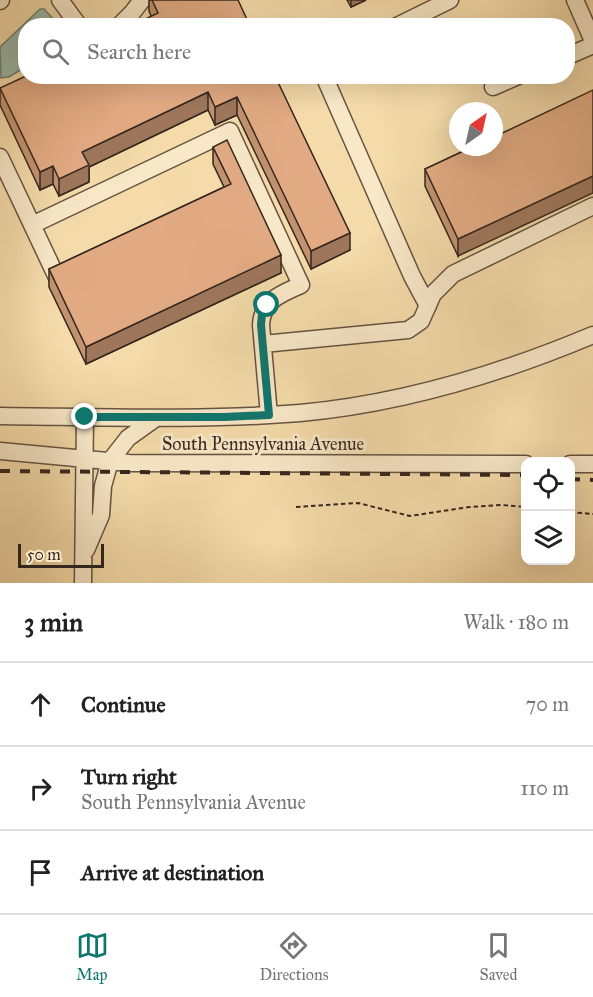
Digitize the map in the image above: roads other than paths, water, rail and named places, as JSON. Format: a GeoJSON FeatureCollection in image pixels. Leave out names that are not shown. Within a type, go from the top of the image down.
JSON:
{"type":"FeatureCollection","features":[{"type":"Feature","properties":{"kind":"street"},"geometry":{"type":"LineString","coordinates":[[60,0],[73,18]]}},
{"type":"Feature","properties":{"kind":"street"},"geometry":{"type":"LineString","coordinates":[[127,18],[142,0]]}},
{"type":"Feature","properties":{"kind":"street"},"geometry":{"type":"LineString","coordinates":[[413,18],[450,0]]}},
{"type":"Feature","properties":{"kind":"street"},"geometry":{"type":"LineString","coordinates":[[574,0],[593,40]]}},
{"type":"Feature","properties":{"kind":"street"},"geometry":{"type":"LineString","coordinates":[[575,53],[593,45]]}},
{"type":"Feature","properties":{"kind":"street"},"geometry":{"type":"LineString","coordinates":[[328,84],[412,276],[428,306]]}},
{"type":"Feature","properties":{"kind":"street"},"geometry":{"type":"LineString","coordinates":[[493,87],[500,84]]}},
{"type":"Feature","properties":{"kind":"street"},"geometry":{"type":"LineString","coordinates":[[32,225],[230,131],[301,285],[275,297],[267,305],[262,318],[269,415]]}},
{"type":"Feature","properties":{"kind":"street"},"geometry":{"type":"LineString","coordinates":[[0,157],[59,282]]}},
{"type":"Feature","properties":{"kind":"street"},"geometry":{"type":"LineString","coordinates":[[263,344],[405,331],[419,323],[437,288],[459,271],[593,206]]}},
{"type":"Feature","properties":{"kind":"street","name":"South Pennsylvania Avenue"},"geometry":{"type":"LineString","coordinates":[[0,416],[156,418],[269,415],[329,410],[416,394],[515,366],[593,335]]}},
{"type":"Feature","properties":{"kind":"street"},"geometry":{"type":"LineString","coordinates":[[83,583],[85,417]]}},
{"type":"Feature","properties":{"kind":"street"},"geometry":{"type":"LineString","coordinates":[[85,551],[101,515],[103,486],[110,461],[128,438],[156,418]]}},
{"type":"Feature","properties":{"kind":"street","name":"South Pennsylvania Avenue"},"geometry":{"type":"LineString","coordinates":[[0,451],[110,461],[521,464]]}},
{"type":"Feature","properties":{"kind":"street"},"geometry":{"type":"LineString","coordinates":[[575,464],[593,464]]}},
{"type":"Feature","properties":{"kind":"railway"},"geometry":{"type":"LineString","coordinates":[[0,471],[521,475]]}},
{"type":"Feature","properties":{"kind":"railway"},"geometry":{"type":"LineString","coordinates":[[575,479],[593,480]]}}]}
